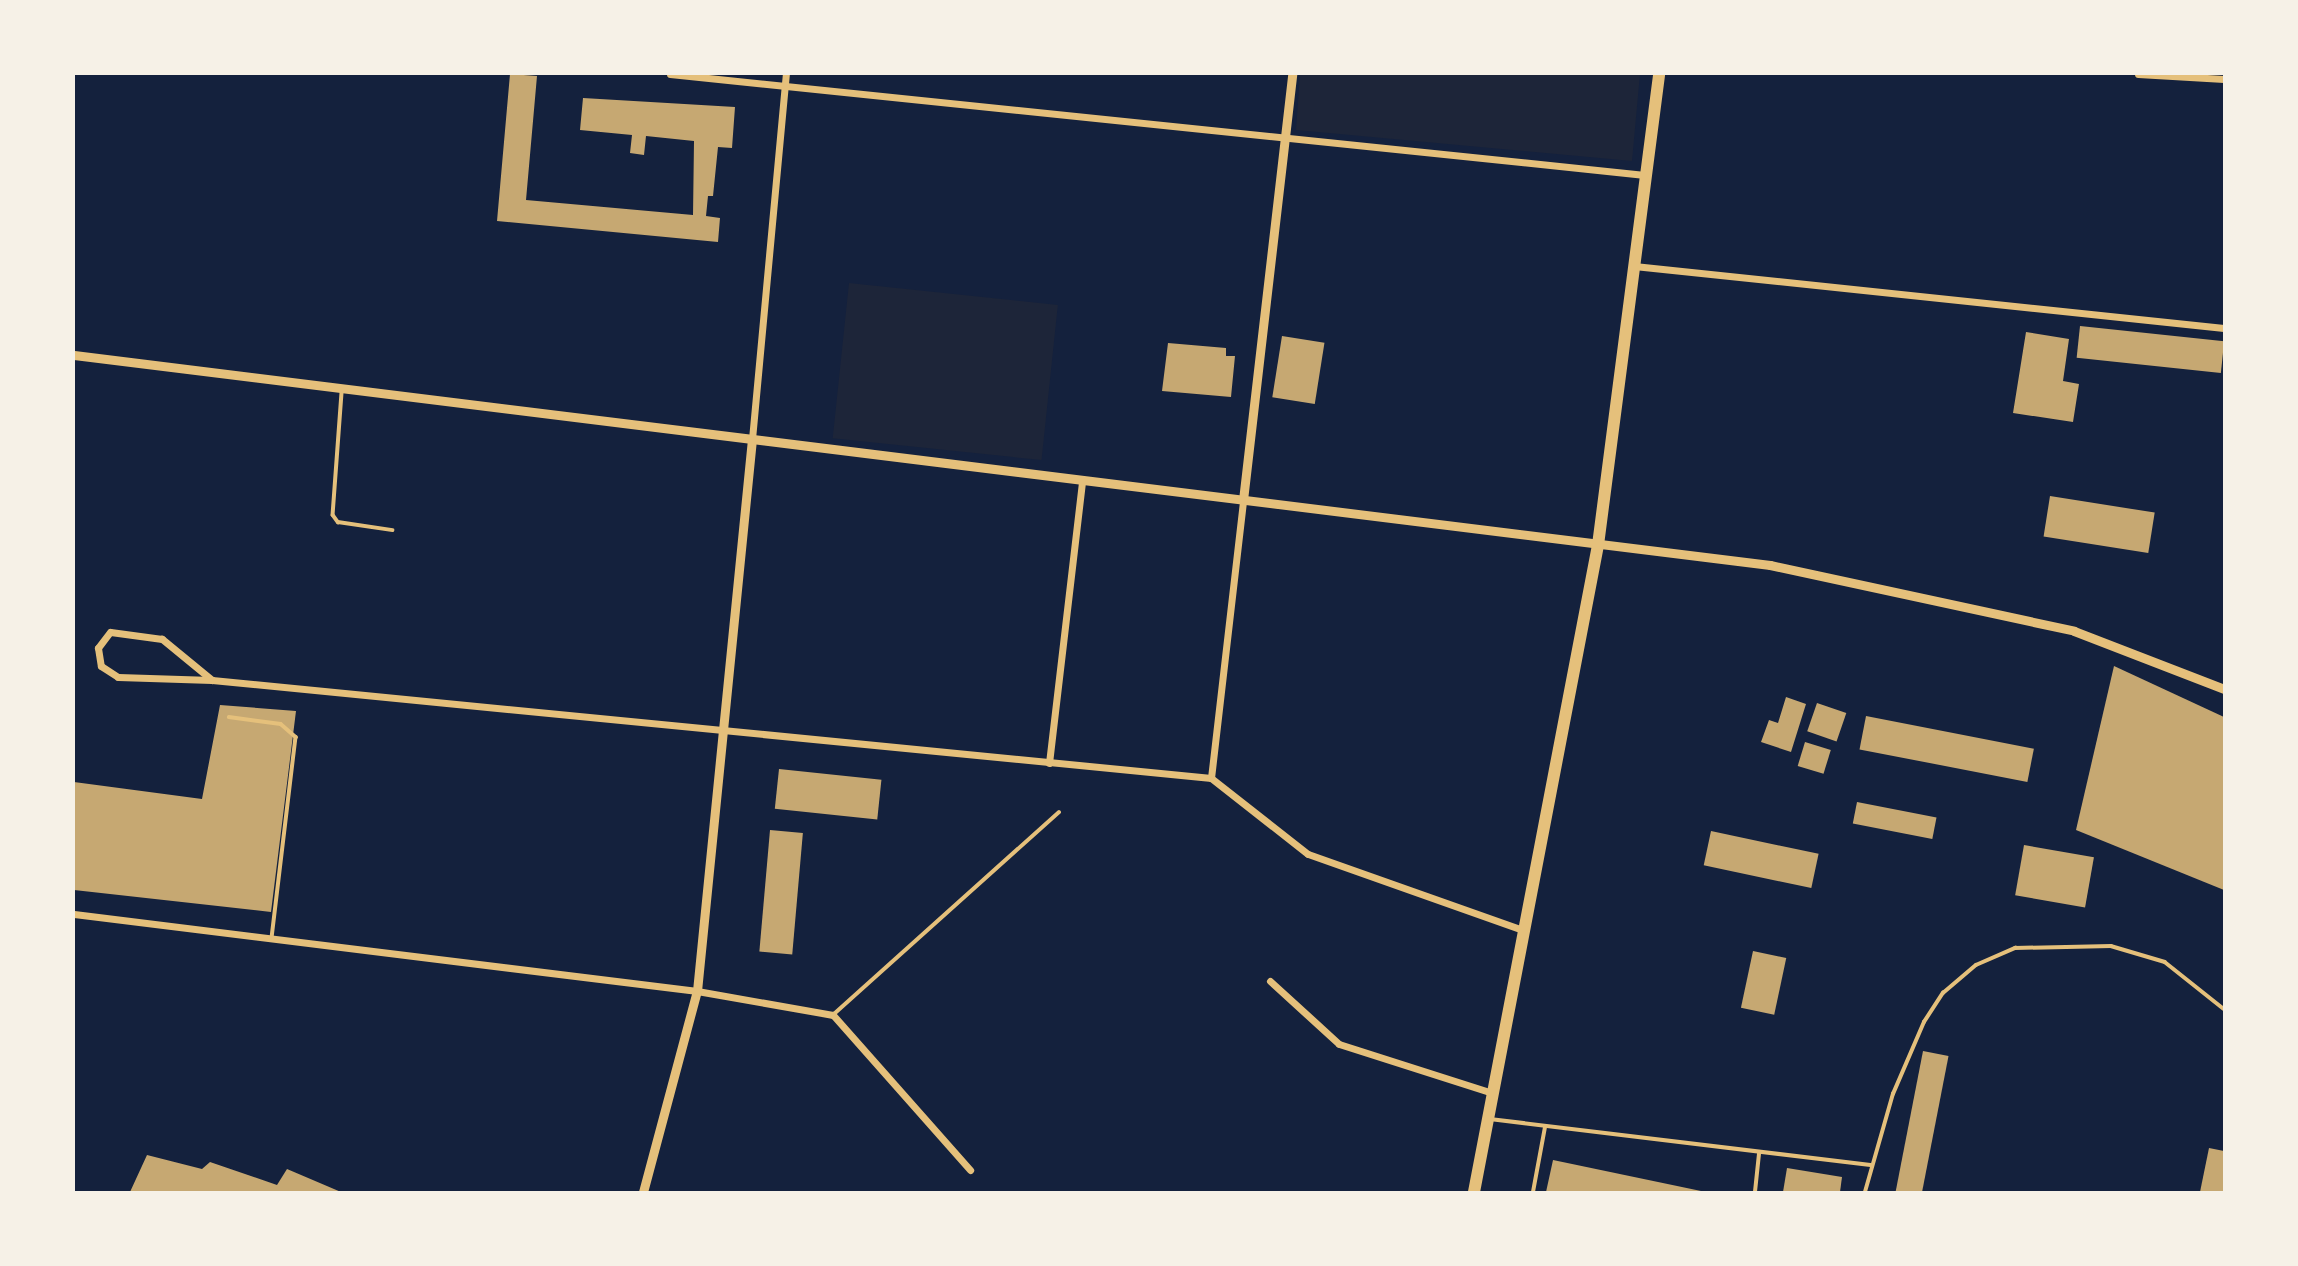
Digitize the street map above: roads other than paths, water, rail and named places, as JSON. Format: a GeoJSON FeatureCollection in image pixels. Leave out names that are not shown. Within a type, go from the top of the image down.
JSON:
{"type":"FeatureCollection","features":[{"type":"Feature","properties":{"kind":"main road"},"geometry":{"type":"LineString","coordinates":[[1474,1192],[1598,545],[1659,74]]}},
{"type":"Feature","properties":{"kind":"street"},"geometry":{"type":"LineString","coordinates":[[670,74],[1646,175]]}},
{"type":"Feature","properties":{"kind":"street"},"geometry":{"type":"LineString","coordinates":[[643,1192],[697,991],[726,732],[786,74]]}},
{"type":"Feature","properties":{"kind":"street"},"geometry":{"type":"LineString","coordinates":[[1211,778],[1292,74]]}},
{"type":"Feature","properties":{"kind":"street"},"geometry":{"type":"LineString","coordinates":[[2138,74],[2224,79]]}},
{"type":"Feature","properties":{"kind":"street"},"geometry":{"type":"LineString","coordinates":[[1634,266],[2224,328]]}},
{"type":"Feature","properties":{"kind":"street"},"geometry":{"type":"LineString","coordinates":[[74,355],[342,393],[752,439],[1770,565],[1956,600],[2074,631],[2224,689]]}},
{"type":"Feature","properties":{"kind":"street"},"geometry":{"type":"LineString","coordinates":[[1049,763],[1082,481]]}},
{"type":"Feature","properties":{"kind":"street"},"geometry":{"type":"LineString","coordinates":[[212,680],[162,639],[110,632],[98,648],[101,666],[118,677],[212,680],[1211,778],[1308,854],[1525,931]]}},
{"type":"Feature","properties":{"kind":"street"},"geometry":{"type":"LineString","coordinates":[[74,914],[697,991],[833,1015],[970,1170]]}},
{"type":"Feature","properties":{"kind":"street"},"geometry":{"type":"LineString","coordinates":[[1270,981],[1339,1044],[1493,1093]]}},
{"type":"Feature","properties":{"kind":"lane"},"geometry":{"type":"LineString","coordinates":[[342,393],[333,515],[338,522],[392,530]]}},
{"type":"Feature","properties":{"kind":"lane"},"geometry":{"type":"LineString","coordinates":[[229,717],[281,724],[296,737],[272,939]]}},
{"type":"Feature","properties":{"kind":"lane"},"geometry":{"type":"LineString","coordinates":[[833,1015],[1059,812]]}},
{"type":"Feature","properties":{"kind":"lane"},"geometry":{"type":"LineString","coordinates":[[1865,1192],[1870,1165],[1924,1022],[1943,993],[1986,961],[2015,948],[2067,942],[2111,946],[2165,962],[2224,1009]]}},
{"type":"Feature","properties":{"kind":"lane"},"geometry":{"type":"LineString","coordinates":[[1489,1118],[1870,1165]]}},
{"type":"Feature","properties":{"kind":"lane"},"geometry":{"type":"LineString","coordinates":[[1533,1192],[1545,1127]]}},
{"type":"Feature","properties":{"kind":"lane"},"geometry":{"type":"LineString","coordinates":[[1755,1192],[1759,1152]]}}]}
